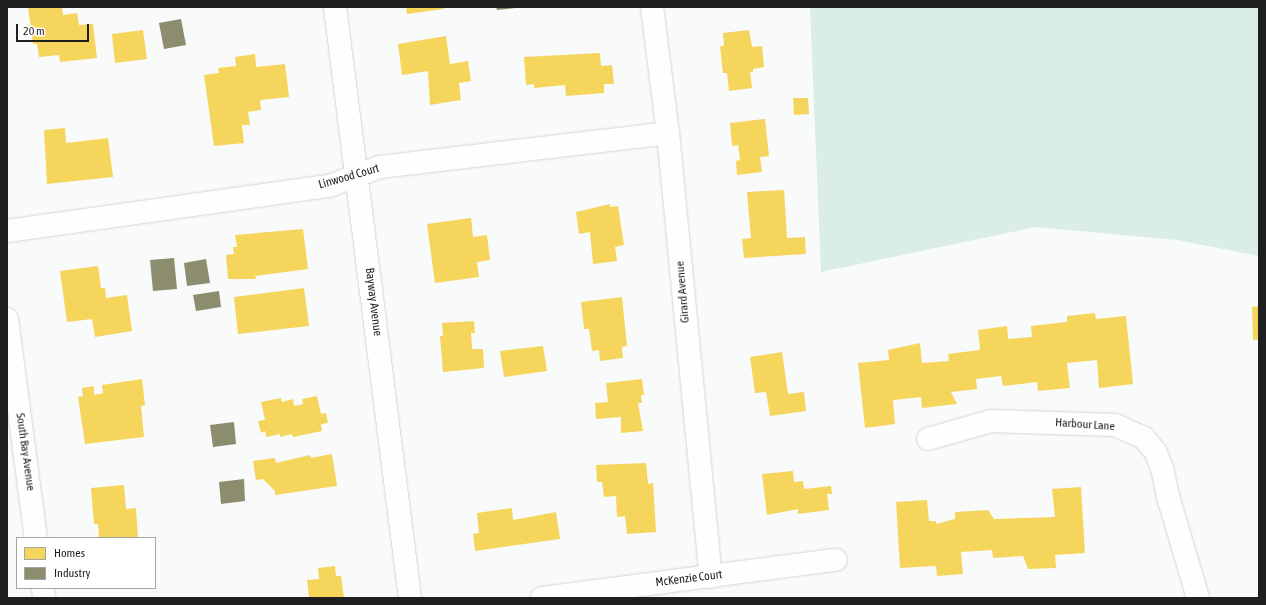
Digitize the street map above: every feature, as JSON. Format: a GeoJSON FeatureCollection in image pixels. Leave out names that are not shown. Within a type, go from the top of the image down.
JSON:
{"type":"FeatureCollection","features":[{"type":"Feature","properties":{"kind":"street","name":"Bayway Avenue"},"geometry":{"type":"LineString","coordinates":[[335,7],[410,598]]}},
{"type":"Feature","properties":{"kind":"street","name":"Girard Avenue"},"geometry":{"type":"LineString","coordinates":[[652,7],[668,133],[711,577]]}},
{"type":"Feature","properties":{"kind":"street","name":"Linwood Court"},"geometry":{"type":"LineString","coordinates":[[7,231],[330,186],[380,167],[668,133]]}},
{"type":"Feature","properties":{"kind":"street","name":"South Bay Avenue"},"geometry":{"type":"LineString","coordinates":[[7,319],[36,537]]}},
{"type":"Feature","properties":{"kind":"street","name":"Harbour Lane"},"geometry":{"type":"LineString","coordinates":[[928,439],[991,421],[1115,425],[1144,438],[1155,451],[1162,468],[1171,507],[1198,598]]}},
{"type":"Feature","properties":{"kind":"street","name":"McKenzie Court"},"geometry":{"type":"LineString","coordinates":[[542,598],[836,560]]}},
{"type":"Feature","properties":{"kind":"green space"},"geometry":{"type":"Polygon","coordinates":[[[810,7],[1259,7],[1259,256],[1177,240],[1036,227],[821,272],[810,7]]]}},
{"type":"Feature","properties":{"kind":"building: Homes"},"geometry":{"type":"Polygon","coordinates":[[[28,7],[62,7],[63,15],[77,13],[79,25],[93,24],[97,58],[60,62],[59,55],[39,57],[37,44],[33,44],[28,7]]]}},
{"type":"Feature","properties":{"kind":"building: Homes"},"geometry":{"type":"Polygon","coordinates":[[[406,7],[443,7],[444,9],[407,14],[406,7]]]}},
{"type":"Feature","properties":{"kind":"building: Homes"},"geometry":{"type":"Polygon","coordinates":[[[143,30],[147,59],[115,63],[112,34],[143,30]]]}},
{"type":"Feature","properties":{"kind":"building: Homes"},"geometry":{"type":"Polygon","coordinates":[[[749,30],[752,47],[762,46],[764,67],[753,69],[753,72],[750,72],[752,88],[729,91],[727,73],[723,73],[720,46],[724,46],[723,33],[749,30]]]}},
{"type":"Feature","properties":{"kind":"building: Homes"},"geometry":{"type":"Polygon","coordinates":[[[446,36],[450,64],[468,61],[471,81],[459,83],[461,100],[430,105],[428,71],[402,75],[398,44],[446,36]]]}},
{"type":"Feature","properties":{"kind":"building: Homes"},"geometry":{"type":"Polygon","coordinates":[[[600,53],[601,66],[612,65],[614,84],[604,84],[604,93],[566,96],[565,85],[534,88],[534,84],[526,85],[524,57],[600,53]]]}},
{"type":"Feature","properties":{"kind":"building: Homes"},"geometry":{"type":"Polygon","coordinates":[[[255,54],[256,67],[285,64],[289,97],[260,100],[261,110],[248,112],[250,125],[242,125],[244,143],[214,146],[204,75],[219,73],[218,68],[236,66],[235,57],[255,54]]]}},
{"type":"Feature","properties":{"kind":"building: Homes"},"geometry":{"type":"Polygon","coordinates":[[[793,98],[808,98],[809,114],[794,115],[793,98]]]}},
{"type":"Feature","properties":{"kind":"building: Homes"},"geometry":{"type":"Polygon","coordinates":[[[765,119],[769,156],[760,157],[762,172],[737,175],[736,161],[740,160],[738,145],[732,146],[730,123],[765,119]]]}},
{"type":"Feature","properties":{"kind":"building: Homes"},"geometry":{"type":"Polygon","coordinates":[[[65,128],[66,143],[108,138],[113,177],[47,184],[44,130],[65,128]]]}},
{"type":"Feature","properties":{"kind":"building: Homes"},"geometry":{"type":"Polygon","coordinates":[[[784,190],[787,238],[805,237],[806,254],[744,258],[742,239],[751,238],[747,192],[784,190]]]}},
{"type":"Feature","properties":{"kind":"building: Homes"},"geometry":{"type":"Polygon","coordinates":[[[610,204],[610,207],[618,206],[624,245],[615,247],[617,261],[593,264],[590,232],[579,234],[576,212],[610,204]]]}},
{"type":"Feature","properties":{"kind":"building: Homes"},"geometry":{"type":"Polygon","coordinates":[[[471,218],[473,237],[487,235],[490,260],[477,262],[479,277],[435,283],[427,224],[471,218]]]}},
{"type":"Feature","properties":{"kind":"building: Homes"},"geometry":{"type":"Polygon","coordinates":[[[303,229],[308,269],[255,276],[256,279],[228,279],[226,255],[234,254],[233,247],[237,247],[235,235],[303,229]]]}},
{"type":"Feature","properties":{"kind":"building: Homes"},"geometry":{"type":"Polygon","coordinates":[[[98,266],[101,288],[105,288],[106,298],[127,295],[132,331],[95,337],[92,319],[67,322],[60,271],[98,266]]]}},
{"type":"Feature","properties":{"kind":"building: Homes"},"geometry":{"type":"Polygon","coordinates":[[[304,288],[309,326],[238,334],[234,297],[304,288]]]}},
{"type":"Feature","properties":{"kind":"building: Homes"},"geometry":{"type":"Polygon","coordinates":[[[622,297],[627,346],[622,347],[623,358],[600,361],[599,350],[592,351],[589,329],[584,329],[581,302],[622,297]]]}},
{"type":"Feature","properties":{"kind":"building: Homes"},"geometry":{"type":"Polygon","coordinates":[[[1259,306],[1259,340],[1253,340],[1252,307],[1259,306]]]}},
{"type":"Feature","properties":{"kind":"building: Homes"},"geometry":{"type":"Polygon","coordinates":[[[1095,313],[1096,319],[1126,316],[1133,384],[1099,388],[1097,360],[1067,363],[1070,388],[1038,391],[1037,382],[1003,386],[1001,376],[976,379],[977,389],[951,392],[957,404],[922,408],[921,397],[893,400],[895,424],[865,428],[858,363],[889,360],[888,350],[920,343],[922,363],[949,361],[948,354],[980,350],[978,330],[1007,326],[1008,339],[1032,337],[1031,326],[1067,322],[1067,316],[1095,313]]]}},
{"type":"Feature","properties":{"kind":"building: Homes"},"geometry":{"type":"Polygon","coordinates":[[[474,321],[475,333],[471,333],[472,349],[483,349],[484,368],[443,372],[440,336],[443,336],[442,323],[474,321]]]}},
{"type":"Feature","properties":{"kind":"building: Homes"},"geometry":{"type":"Polygon","coordinates":[[[543,346],[547,371],[504,377],[500,351],[543,346]]]}},
{"type":"Feature","properties":{"kind":"building: Homes"},"geometry":{"type":"Polygon","coordinates":[[[782,352],[788,394],[804,392],[806,411],[770,416],[766,392],[755,393],[750,357],[782,352]]]}},
{"type":"Feature","properties":{"kind":"building: Homes"},"geometry":{"type":"Polygon","coordinates":[[[142,379],[145,405],[141,406],[144,437],[85,444],[78,397],[83,396],[82,388],[94,386],[94,395],[103,393],[102,385],[142,379]]]}},
{"type":"Feature","properties":{"kind":"building: Homes"},"geometry":{"type":"Polygon","coordinates":[[[642,379],[644,395],[641,395],[642,403],[638,403],[643,431],[621,433],[621,417],[596,419],[595,403],[608,402],[606,383],[642,379]]]}},
{"type":"Feature","properties":{"kind":"building: Homes"},"geometry":{"type":"Polygon","coordinates":[[[317,396],[321,414],[326,413],[328,423],[321,424],[322,431],[293,437],[292,434],[280,437],[280,434],[266,437],[265,431],[261,433],[258,421],[265,420],[261,402],[281,398],[282,402],[293,399],[294,406],[303,404],[302,399],[317,396]]]}},
{"type":"Feature","properties":{"kind":"building: Homes"},"geometry":{"type":"Polygon","coordinates":[[[332,454],[337,486],[275,495],[275,491],[263,479],[256,480],[253,461],[275,458],[276,463],[310,455],[311,458],[332,454]]]}},
{"type":"Feature","properties":{"kind":"building: Homes"},"geometry":{"type":"Polygon","coordinates":[[[646,463],[648,484],[653,483],[656,532],[627,534],[625,516],[617,517],[616,496],[604,497],[602,482],[597,482],[596,465],[646,463]]]}},
{"type":"Feature","properties":{"kind":"building: Homes"},"geometry":{"type":"Polygon","coordinates":[[[793,471],[794,482],[803,481],[804,489],[831,486],[832,494],[827,494],[829,510],[798,514],[798,509],[767,515],[762,474],[793,471]]]}},
{"type":"Feature","properties":{"kind":"building: Homes"},"geometry":{"type":"Polygon","coordinates":[[[124,485],[126,509],[136,508],[138,537],[99,537],[98,524],[94,524],[91,488],[124,485]]]}},
{"type":"Feature","properties":{"kind":"building: Homes"},"geometry":{"type":"Polygon","coordinates":[[[1081,487],[1085,553],[1055,555],[1056,568],[1028,569],[1023,556],[993,558],[992,550],[961,552],[963,574],[937,576],[936,566],[900,568],[896,502],[927,500],[929,521],[936,521],[936,524],[955,519],[955,512],[988,510],[994,519],[1055,517],[1052,489],[1081,487]]]}},
{"type":"Feature","properties":{"kind":"building: Homes"},"geometry":{"type":"Polygon","coordinates":[[[512,508],[513,520],[556,512],[560,539],[475,551],[473,534],[479,533],[477,513],[512,508]]]}},
{"type":"Feature","properties":{"kind":"building: Homes"},"geometry":{"type":"Polygon","coordinates":[[[335,566],[336,576],[341,576],[344,598],[309,597],[307,580],[319,579],[318,568],[335,566]]]}},
{"type":"Feature","properties":{"kind":"building: Industry"},"geometry":{"type":"Polygon","coordinates":[[[496,7],[516,7],[516,8],[497,10],[496,7]]]}},
{"type":"Feature","properties":{"kind":"building: Industry"},"geometry":{"type":"Polygon","coordinates":[[[181,19],[186,45],[164,49],[159,23],[181,19]]]}},
{"type":"Feature","properties":{"kind":"building: Industry"},"geometry":{"type":"Polygon","coordinates":[[[174,258],[177,289],[153,291],[150,260],[174,258]]]}},
{"type":"Feature","properties":{"kind":"building: Industry"},"geometry":{"type":"Polygon","coordinates":[[[206,259],[210,283],[187,286],[184,263],[206,259]]]}},
{"type":"Feature","properties":{"kind":"building: Industry"},"geometry":{"type":"Polygon","coordinates":[[[219,291],[221,307],[196,311],[193,295],[219,291]]]}},
{"type":"Feature","properties":{"kind":"building: Industry"},"geometry":{"type":"Polygon","coordinates":[[[234,422],[236,444],[213,447],[210,425],[234,422]]]}},
{"type":"Feature","properties":{"kind":"building: Industry"},"geometry":{"type":"Polygon","coordinates":[[[244,479],[245,501],[221,504],[219,482],[244,479]]]}}]}
